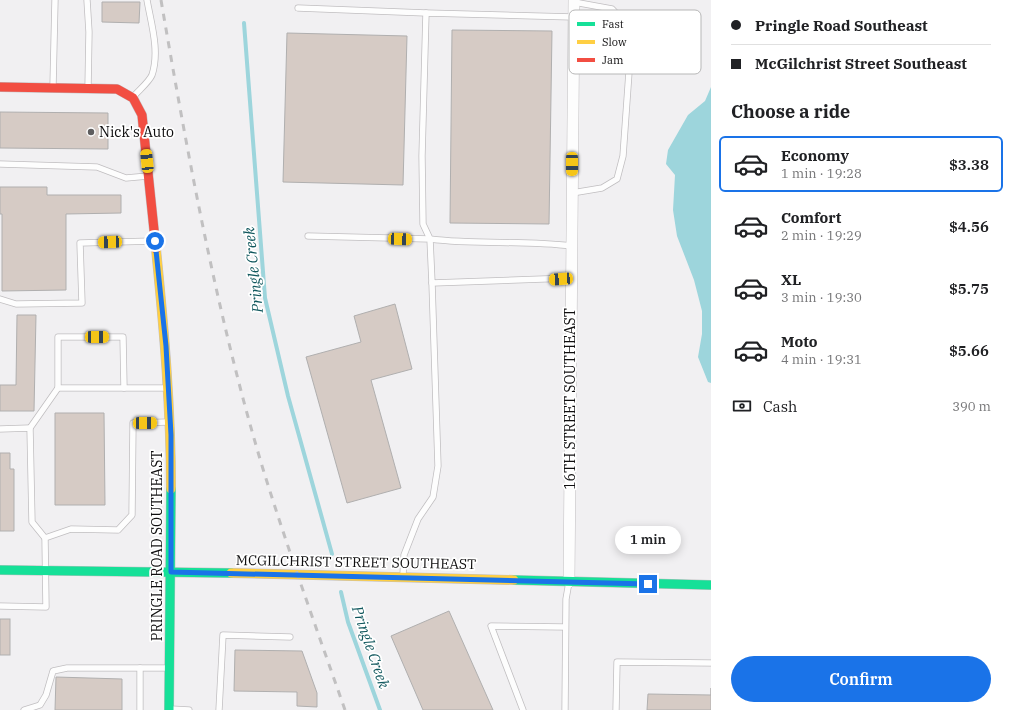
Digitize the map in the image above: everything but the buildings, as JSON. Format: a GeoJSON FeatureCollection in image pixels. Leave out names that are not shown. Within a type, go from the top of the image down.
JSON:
{"type":"FeatureCollection","features":[{"type":"Feature","properties":{"kind":"street","name":"16TH STREET SOUTHEAST"},"geometry":{"type":"LineString","coordinates":[[569,582],[573,74]]}},
{"type":"Feature","properties":{"kind":"street"},"geometry":{"type":"LineString","coordinates":[[0,88],[117,89],[126,91],[133,97]]}},
{"type":"Feature","properties":{"kind":"street","name":"PRINGLE ROAD SOUTHEAST"},"geometry":{"type":"LineString","coordinates":[[133,97],[138,103],[142,115],[169,388],[171,422],[169,710]]}},
{"type":"Feature","properties":{"kind":"street","name":"MCGILCHRIST STREET SOUTHEAST"},"geometry":{"type":"LineString","coordinates":[[0,570],[171,572],[711,585]]}},
{"type":"Feature","properties":{"kind":"lane"},"geometry":{"type":"LineString","coordinates":[[53,88],[55,0]]}},
{"type":"Feature","properties":{"kind":"lane"},"geometry":{"type":"LineString","coordinates":[[87,0],[89,32],[88,88]]}},
{"type":"Feature","properties":{"kind":"lane"},"geometry":{"type":"LineString","coordinates":[[133,97],[152,76],[154,45],[147,0]]}},
{"type":"Feature","properties":{"kind":"lane"},"geometry":{"type":"LineString","coordinates":[[574,1],[613,10]]}},
{"type":"Feature","properties":{"kind":"lane"},"geometry":{"type":"LineString","coordinates":[[298,8],[569,17]]}},
{"type":"Feature","properties":{"kind":"lane"},"geometry":{"type":"LineString","coordinates":[[403,577],[404,555],[418,519],[433,497],[438,466],[430,240],[423,224],[422,156],[426,13]]}},
{"type":"Feature","properties":{"kind":"lane"},"geometry":{"type":"LineString","coordinates":[[572,193],[602,188],[618,179],[623,156],[629,74]]}},
{"type":"Feature","properties":{"kind":"lane"},"geometry":{"type":"LineString","coordinates":[[0,164],[98,167],[126,178],[148,176]]}},
{"type":"Feature","properties":{"kind":"lane"},"geometry":{"type":"LineString","coordinates":[[308,236],[449,242],[549,243],[572,246]]}},
{"type":"Feature","properties":{"kind":"lane"},"geometry":{"type":"LineString","coordinates":[[0,299],[16,304],[82,303],[80,243],[155,241]]}},
{"type":"Feature","properties":{"kind":"lane"},"geometry":{"type":"LineString","coordinates":[[432,283],[571,278]]}},
{"type":"Feature","properties":{"kind":"lane"},"geometry":{"type":"LineString","coordinates":[[0,606],[46,607],[44,570],[45,538],[32,522],[30,428],[58,388],[58,337],[123,337],[124,388]]}},
{"type":"Feature","properties":{"kind":"lane"},"geometry":{"type":"LineString","coordinates":[[58,388],[169,388]]}},
{"type":"Feature","properties":{"kind":"lane"},"geometry":{"type":"LineString","coordinates":[[45,538],[71,529],[118,530],[132,515],[133,423],[171,422]]}},
{"type":"Feature","properties":{"kind":"lane"},"geometry":{"type":"LineString","coordinates":[[0,429],[30,428]]}},
{"type":"Feature","properties":{"kind":"lane"},"geometry":{"type":"LineString","coordinates":[[565,710],[565,627],[566,599],[569,582]]}},
{"type":"Feature","properties":{"kind":"lane"},"geometry":{"type":"LineString","coordinates":[[524,710],[491,626],[565,627]]}},
{"type":"Feature","properties":{"kind":"lane"},"geometry":{"type":"LineString","coordinates":[[220,710],[223,635],[290,637]]}},
{"type":"Feature","properties":{"kind":"lane"},"geometry":{"type":"LineString","coordinates":[[616,710],[617,662],[711,663]]}},
{"type":"Feature","properties":{"kind":"lane"},"geometry":{"type":"LineString","coordinates":[[24,710],[40,705],[46,695],[53,671],[67,668],[169,668]]}},
{"type":"Feature","properties":{"kind":"lane"},"geometry":{"type":"LineString","coordinates":[[140,668],[140,710]]}},
{"type":"Feature","properties":{"kind":"lane"},"geometry":{"type":"LineString","coordinates":[[169,710],[189,710]]}},
{"type":"Feature","properties":{"kind":"water"},"geometry":{"type":"Polygon","coordinates":[[[711,87],[711,383],[708,382],[698,357],[702,334],[702,311],[694,280],[677,236],[673,210],[675,175],[666,164],[668,150],[688,115],[705,101],[711,87]]]}},
{"type":"Feature","properties":{"kind":"waterway","name":"Pringle Creek"},"geometry":{"type":"LineString","coordinates":[[244,23],[265,298],[288,396],[332,554]]}},
{"type":"Feature","properties":{"kind":"waterway","name":"Pringle Creek"},"geometry":{"type":"LineString","coordinates":[[341,592],[348,622],[380,710]]}},
{"type":"Feature","properties":{"kind":"railway"},"geometry":{"type":"LineString","coordinates":[[161,0],[193,177],[231,353],[263,469],[345,710]]}},
{"type":"Feature","properties":{"kind":"traffic: fast"},"geometry":{"type":"LineString","coordinates":[[169,710],[171,489]]}},
{"type":"Feature","properties":{"kind":"traffic: fast"},"geometry":{"type":"LineString","coordinates":[[0,570],[231,573]]}},
{"type":"Feature","properties":{"kind":"traffic: fast"},"geometry":{"type":"LineString","coordinates":[[514,580],[711,585]]}},
{"type":"Feature","properties":{"kind":"traffic: slow"},"geometry":{"type":"LineString","coordinates":[[156,249],[162,309],[170,429],[171,489]]}},
{"type":"Feature","properties":{"kind":"traffic: slow"},"geometry":{"type":"LineString","coordinates":[[231,573],[514,580]]}},
{"type":"Feature","properties":{"kind":"traffic: jam"},"geometry":{"type":"LineString","coordinates":[[0,87],[117,89],[133,98],[142,115],[156,249]]}},
{"type":"Feature","properties":{"kind":"place","name":"Nick's Auto"},"geometry":{"type":"Point","coordinates":[91,132]}},
{"type":"Feature","properties":{"kind":"route"},"geometry":{"type":"LineString","coordinates":[[155,241],[166,346],[171,435],[171,572],[648,584]]}}]}
